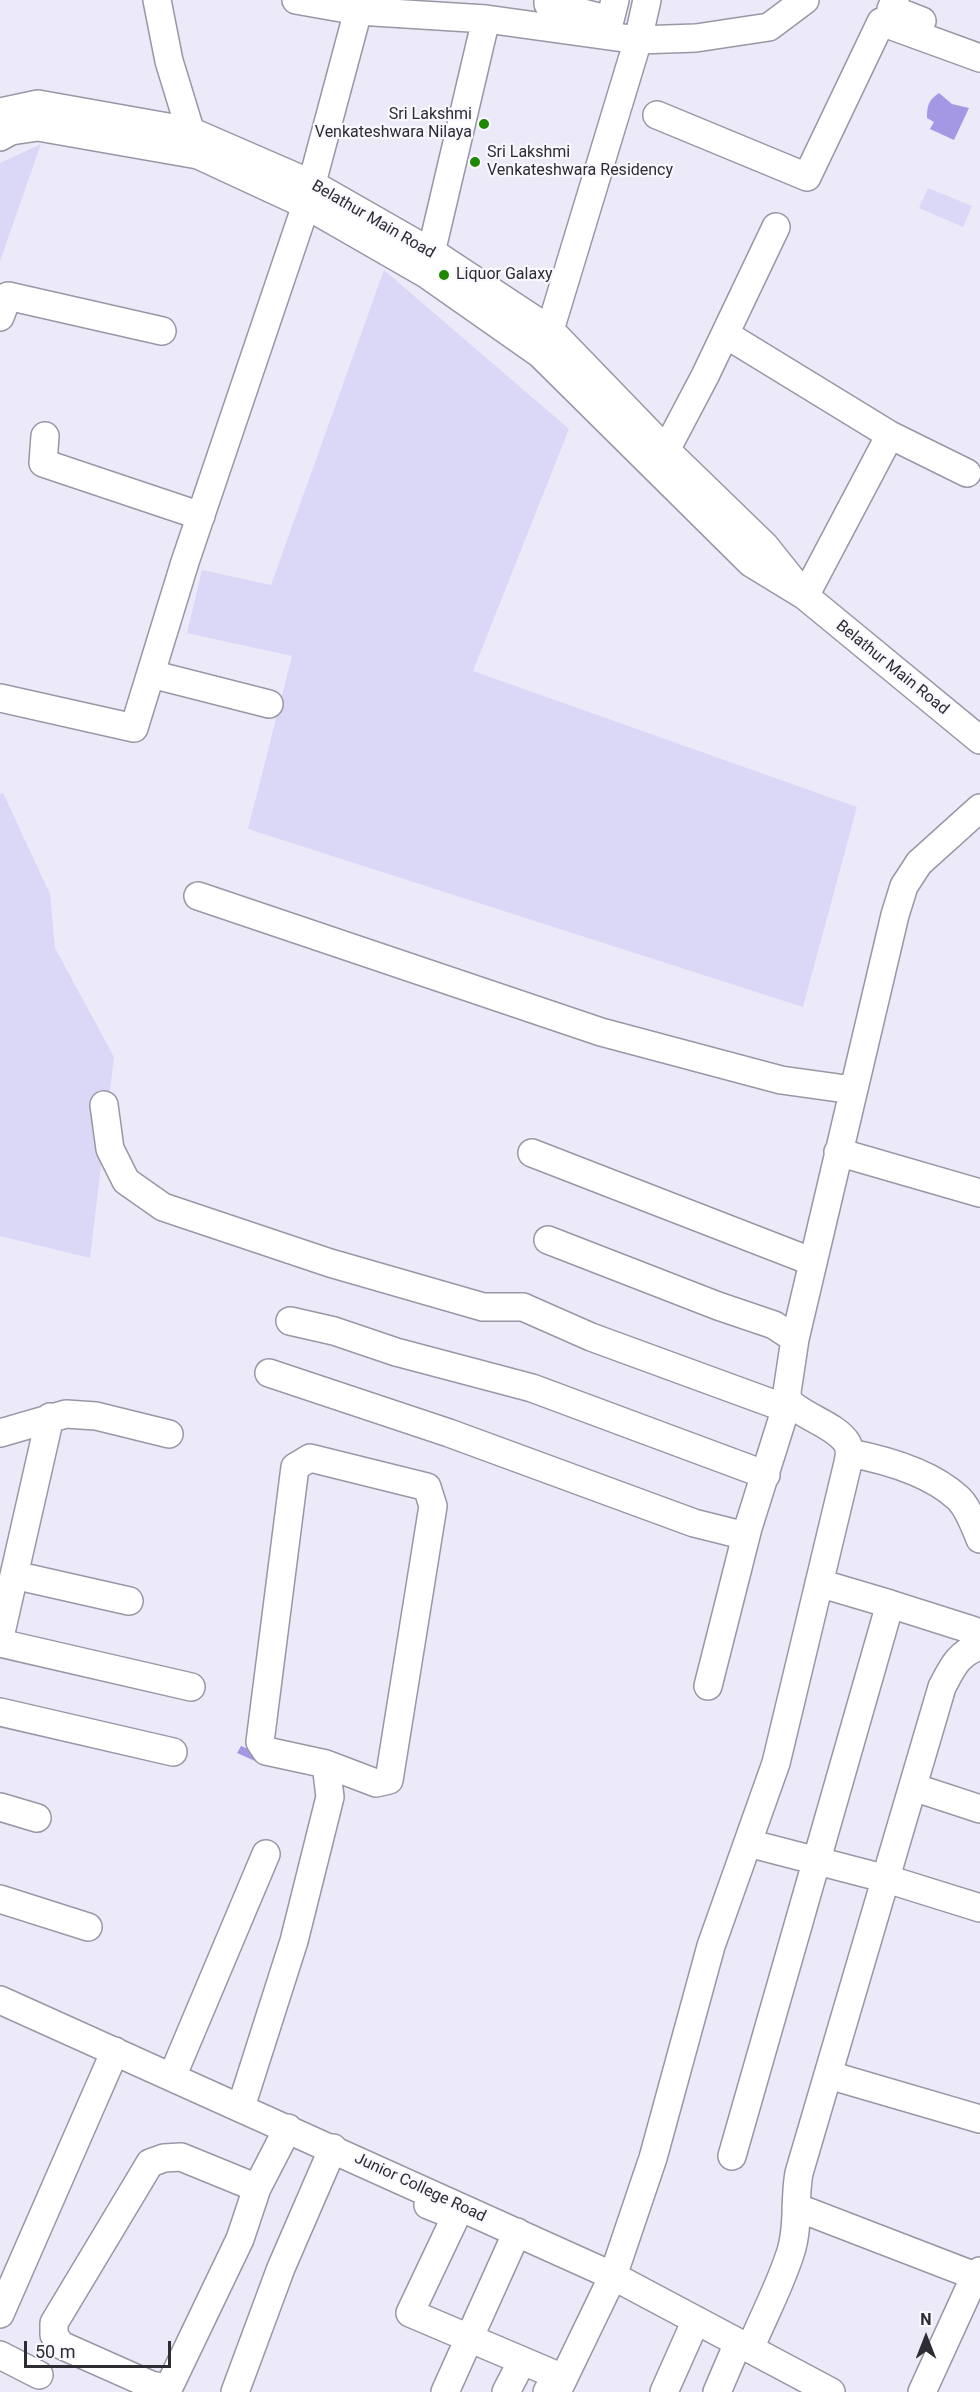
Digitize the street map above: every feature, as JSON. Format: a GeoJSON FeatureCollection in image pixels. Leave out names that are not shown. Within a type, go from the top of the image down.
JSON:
{"type":"FeatureCollection","features":[{"type":"Feature","properties":{"kind":"street"},"geometry":{"type":"LineString","coordinates":[[158,0],[169,60],[194,143]]}},
{"type":"Feature","properties":{"kind":"street"},"geometry":{"type":"LineString","coordinates":[[296,0],[486,20],[638,40],[696,38],[770,27],[805,0]]}},
{"type":"Feature","properties":{"kind":"street"},"geometry":{"type":"LineString","coordinates":[[548,0],[548,4],[610,20],[615,0]]}},
{"type":"Feature","properties":{"kind":"street"},"geometry":{"type":"LineString","coordinates":[[543,341],[638,40],[647,0]]}},
{"type":"Feature","properties":{"kind":"street"},"geometry":{"type":"LineString","coordinates":[[895,0],[891,9],[980,43]]}},
{"type":"Feature","properties":{"kind":"street"},"geometry":{"type":"LineString","coordinates":[[0,698],[134,728],[201,516],[309,195],[365,7]]}},
{"type":"Feature","properties":{"kind":"street"},"geometry":{"type":"LineString","coordinates":[[431,253],[486,20]]}},
{"type":"Feature","properties":{"kind":"street"},"geometry":{"type":"LineString","coordinates":[[657,115],[807,177],[880,22],[980,58]]}},
{"type":"Feature","properties":{"kind":"street","name":"Belathur Main Road"},"geometry":{"type":"LineString","coordinates":[[0,112],[38,104],[194,143],[431,253],[543,341],[666,450],[765,546],[805,596]]}},
{"type":"Feature","properties":{"kind":"street","name":"Belathur Main Road"},"geometry":{"type":"LineString","coordinates":[[0,137],[11,131],[38,127],[194,143]]}},
{"type":"Feature","properties":{"kind":"street","name":"Belathur Main Road"},"geometry":{"type":"LineString","coordinates":[[309,195],[426,274],[543,341],[751,563],[805,596],[980,740]]}},
{"type":"Feature","properties":{"kind":"street"},"geometry":{"type":"LineString","coordinates":[[666,450],[776,227]]}},
{"type":"Feature","properties":{"kind":"street"},"geometry":{"type":"LineString","coordinates":[[0,317],[8,296],[162,331]]}},
{"type":"Feature","properties":{"kind":"street"},"geometry":{"type":"LineString","coordinates":[[725,334],[890,435],[967,473]]}},
{"type":"Feature","properties":{"kind":"street"},"geometry":{"type":"LineString","coordinates":[[805,596],[890,435]]}},
{"type":"Feature","properties":{"kind":"street"},"geometry":{"type":"LineString","coordinates":[[45,436],[43,463],[201,516]]}},
{"type":"Feature","properties":{"kind":"street"},"geometry":{"type":"LineString","coordinates":[[151,674],[269,704]]}},
{"type":"Feature","properties":{"kind":"street"},"geometry":{"type":"LineString","coordinates":[[708,1686],[746,1536],[787,1404],[795,1339],[895,915],[904,886],[918,863],[980,808]]}},
{"type":"Feature","properties":{"kind":"street"},"geometry":{"type":"LineString","coordinates":[[198,896],[601,1032],[781,1080],[853,1090]]}},
{"type":"Feature","properties":{"kind":"street"},"geometry":{"type":"LineString","coordinates":[[104,1105],[110,1149],[126,1181],[163,1207],[330,1263],[472,1304],[483,1307],[523,1307],[591,1337],[787,1404],[837,1434],[847,1443],[850,1454],[776,1763],[711,1946],[653,2158],[613,2276],[557,2392]]}},
{"type":"Feature","properties":{"kind":"street"},"geometry":{"type":"LineString","coordinates":[[838,1152],[980,1193]]}},
{"type":"Feature","properties":{"kind":"street"},"geometry":{"type":"LineString","coordinates":[[532,1153],[813,1262]]}},
{"type":"Feature","properties":{"kind":"street"},"geometry":{"type":"LineString","coordinates":[[548,1240],[718,1306],[774,1325],[795,1339]]}},
{"type":"Feature","properties":{"kind":"street"},"geometry":{"type":"LineString","coordinates":[[290,1321],[334,1331],[396,1352],[532,1388],[766,1475]]}},
{"type":"Feature","properties":{"kind":"street"},"geometry":{"type":"LineString","coordinates":[[269,1373],[449,1433],[694,1523],[746,1536]]}},
{"type":"Feature","properties":{"kind":"street"},"geometry":{"type":"LineString","coordinates":[[0,1433],[66,1414],[96,1416],[169,1434]]}},
{"type":"Feature","properties":{"kind":"street"},"geometry":{"type":"LineString","coordinates":[[50,1417],[10,1571],[1,1629],[191,1687]]}},
{"type":"Feature","properties":{"kind":"street"},"geometry":{"type":"LineString","coordinates":[[850,1454],[877,1458],[934,1480],[960,1499],[980,1539]]}},
{"type":"Feature","properties":{"kind":"street"},"geometry":{"type":"LineString","coordinates":[[310,1458],[427,1487],[433,1506],[389,1780],[375,1783],[326,1764],[266,1751],[260,1742],[295,1467],[310,1458]]}},
{"type":"Feature","properties":{"kind":"street"},"geometry":{"type":"LineString","coordinates":[[10,1571],[129,1601]]}},
{"type":"Feature","properties":{"kind":"street"},"geometry":{"type":"LineString","coordinates":[[819,1583],[972,1630],[980,1639]]}},
{"type":"Feature","properties":{"kind":"street"},"geometry":{"type":"LineString","coordinates":[[732,2156],[890,1604]]}},
{"type":"Feature","properties":{"kind":"street"},"geometry":{"type":"LineString","coordinates":[[717,2392],[744,2346],[791,2251],[795,2230],[799,2173],[830,2075],[853,1984],[887,1879],[942,1687],[955,1661],[969,1649],[980,1646]]}},
{"type":"Feature","properties":{"kind":"street"},"geometry":{"type":"LineString","coordinates":[[0,1712],[173,1752]]}},
{"type":"Feature","properties":{"kind":"street"},"geometry":{"type":"LineString","coordinates":[[241,2107],[300,1919],[330,1797],[326,1764]]}},
{"type":"Feature","properties":{"kind":"street"},"geometry":{"type":"LineString","coordinates":[[913,1788],[980,1809]]}},
{"type":"Feature","properties":{"kind":"street"},"geometry":{"type":"LineString","coordinates":[[0,1807],[38,1818]]}},
{"type":"Feature","properties":{"kind":"street"},"geometry":{"type":"LineString","coordinates":[[748,1843],[887,1879],[980,1908]]}},
{"type":"Feature","properties":{"kind":"street"},"geometry":{"type":"LineString","coordinates":[[172,2077],[266,1854]]}},
{"type":"Feature","properties":{"kind":"street"},"geometry":{"type":"LineString","coordinates":[[0,1899],[88,1928]]}},
{"type":"Feature","properties":{"kind":"street","name":"Junior College Road"},"geometry":{"type":"LineString","coordinates":[[0,2000],[288,2128],[330,2156],[379,2178],[517,2232],[613,2276],[831,2392]]}},
{"type":"Feature","properties":{"kind":"street"},"geometry":{"type":"LineString","coordinates":[[0,2314],[115,2051]]}},
{"type":"Feature","properties":{"kind":"street"},"geometry":{"type":"LineString","coordinates":[[830,2075],[980,2119]]}},
{"type":"Feature","properties":{"kind":"street"},"geometry":{"type":"LineString","coordinates":[[257,2188],[181,2157],[164,2158],[150,2163],[54,2323],[54,2335],[61,2345],[152,2385],[162,2387],[170,2385],[240,2239],[257,2188],[288,2128]]}},
{"type":"Feature","properties":{"kind":"street"},"geometry":{"type":"LineString","coordinates":[[235,2392],[281,2268],[330,2156]]}},
{"type":"Feature","properties":{"kind":"street"},"geometry":{"type":"LineString","coordinates":[[379,2178],[456,2216],[410,2313],[556,2375],[547,2392]]}},
{"type":"Feature","properties":{"kind":"street"},"geometry":{"type":"LineString","coordinates":[[796,2207],[978,2274],[922,2392]]}},
{"type":"Feature","properties":{"kind":"street"},"geometry":{"type":"LineString","coordinates":[[446,2392],[517,2232]]}},
{"type":"Feature","properties":{"kind":"street"},"geometry":{"type":"LineString","coordinates":[[664,2392],[696,2320]]}},
{"type":"Feature","properties":{"kind":"street"},"geometry":{"type":"LineString","coordinates":[[0,2355],[39,2375]]}},
{"type":"Feature","properties":{"kind":"street"},"geometry":{"type":"LineString","coordinates":[[506,2392],[522,2361]]}},
{"type":"Feature","properties":{"kind":"shaded area"},"geometry":{"type":"Polygon","coordinates":[[[939,93],[952,104],[969,108],[954,140],[930,129],[934,122],[927,118],[928,107],[932,98],[939,93]]]}},
{"type":"Feature","properties":{"kind":"shaded area"},"geometry":{"type":"Polygon","coordinates":[[[41,144],[0,261],[0,163],[41,144]]]}},
{"type":"Feature","properties":{"kind":"shaded area"},"geometry":{"type":"Polygon","coordinates":[[[928,188],[972,206],[963,227],[919,208],[928,188]]]}},
{"type":"Feature","properties":{"kind":"shaded area"},"geometry":{"type":"Polygon","coordinates":[[[384,270],[569,429],[473,671],[857,807],[803,1007],[248,829],[292,656],[187,633],[202,570],[271,585],[384,270]]]}},
{"type":"Feature","properties":{"kind":"shaded area"},"geometry":{"type":"Polygon","coordinates":[[[3,793],[50,894],[55,948],[114,1057],[90,1258],[0,1236],[0,794],[3,793]]]}},
{"type":"Feature","properties":{"kind":"shaded area"},"geometry":{"type":"Polygon","coordinates":[[[241,1746],[268,1757],[264,1765],[237,1753],[241,1746]]]}},
{"type":"Feature","properties":{"kind":"place","name":"Sri Lakshmi Venkateshwara Nilaya"},"geometry":{"type":"Point","coordinates":[484,124]}},
{"type":"Feature","properties":{"kind":"place","name":"Sri Lakshmi Venkateshwara Residency"},"geometry":{"type":"Point","coordinates":[475,162]}},
{"type":"Feature","properties":{"kind":"place","name":"Liquor Galaxy"},"geometry":{"type":"Point","coordinates":[444,275]}}]}
